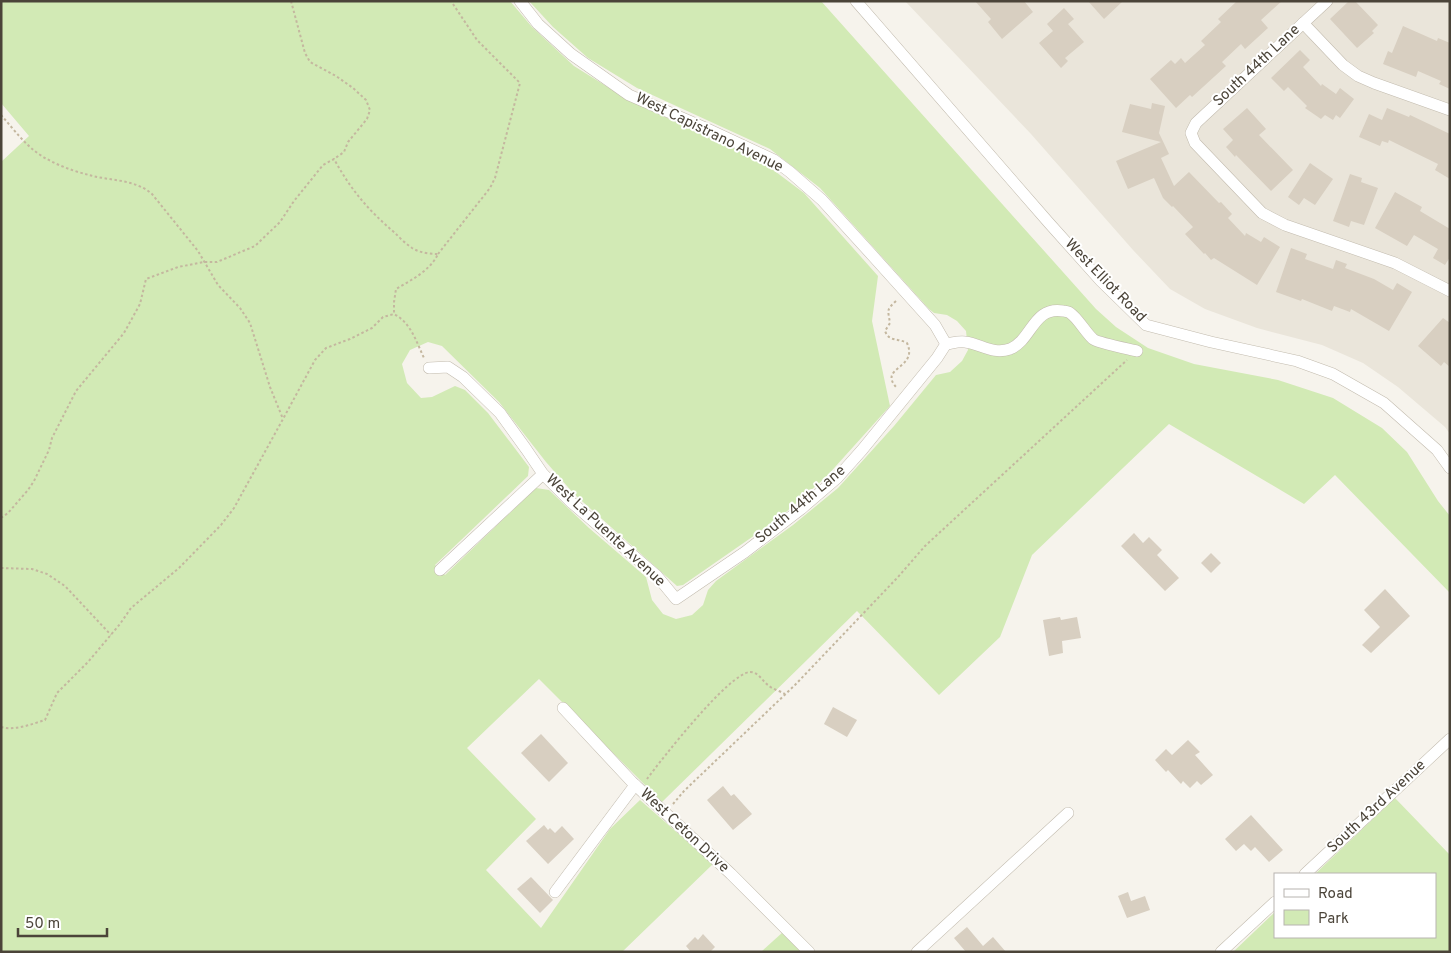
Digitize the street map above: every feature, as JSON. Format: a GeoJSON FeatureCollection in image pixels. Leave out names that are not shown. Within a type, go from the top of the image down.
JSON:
{"type":"FeatureCollection","features":[{"type":"Feature","properties":{"kind":"street","name":"West Capistrano Avenue"},"geometry":{"type":"LineString","coordinates":[[520,1],[538,24],[571,54],[629,94],[774,160],[790,172],[822,200],[882,266],[935,325],[946,344]]}},
{"type":"Feature","properties":{"kind":"street","name":"West Elliot Road"},"geometry":{"type":"LineString","coordinates":[[856,1],[1101,281],[1146,325],[1210,342],[1297,361],[1333,374],[1384,403],[1437,450],[1450,468]]}},
{"type":"Feature","properties":{"kind":"street","name":"South 44th Lane"},"geometry":{"type":"LineString","coordinates":[[1327,1],[1196,123],[1190,133],[1195,143],[1262,213],[1285,225],[1395,263],[1450,291]]}},
{"type":"Feature","properties":{"kind":"street"},"geometry":{"type":"LineString","coordinates":[[1303,23],[1343,65],[1358,76],[1450,110]]}},
{"type":"Feature","properties":{"kind":"street"},"geometry":{"type":"LineString","coordinates":[[946,344],[960,341],[999,352],[1011,348],[1020,341],[1042,315],[1049,311],[1057,310],[1070,312],[1094,341],[1137,351]]}},
{"type":"Feature","properties":{"kind":"street","name":"South 44th Lane"},"geometry":{"type":"LineString","coordinates":[[676,599],[745,552],[801,509],[837,478],[907,396],[946,344]]}},
{"type":"Feature","properties":{"kind":"street","name":"West La Puente Avenue"},"geometry":{"type":"LineString","coordinates":[[428,368],[448,367],[463,377],[500,413],[543,474],[571,502],[657,576],[676,599]]}},
{"type":"Feature","properties":{"kind":"street"},"geometry":{"type":"LineString","coordinates":[[440,570],[543,474]]}},
{"type":"Feature","properties":{"kind":"street","name":"West Ceton Drive"},"geometry":{"type":"LineString","coordinates":[[563,708],[637,787],[731,874],[809,952]]}},
{"type":"Feature","properties":{"kind":"street","name":"South 43rd Avenue"},"geometry":{"type":"LineString","coordinates":[[1305,873],[1450,739]]}},
{"type":"Feature","properties":{"kind":"street"},"geometry":{"type":"LineString","coordinates":[[555,892],[637,787]]}},
{"type":"Feature","properties":{"kind":"street"},"geometry":{"type":"LineString","coordinates":[[917,952],[1068,813]]}},
{"type":"Feature","properties":{"kind":"street"},"geometry":{"type":"LineString","coordinates":[[1221,952],[1274,903]]}},
{"type":"Feature","properties":{"kind":"path"},"geometry":{"type":"LineString","coordinates":[[1,518],[28,490],[34,481],[49,450],[52,438],[76,391],[124,333],[140,304],[146,278],[178,267],[204,262],[217,262],[255,246],[280,222],[322,166],[344,152],[348,142],[367,119],[370,110],[366,100],[336,76],[310,62],[305,53],[291,1]]}},
{"type":"Feature","properties":{"kind":"path"},"geometry":{"type":"LineString","coordinates":[[394,314],[396,289],[434,263],[438,254],[490,188],[495,178],[520,83],[477,40],[451,1]]}},
{"type":"Feature","properties":{"kind":"path"},"geometry":{"type":"LineString","coordinates":[[1,114],[31,148],[54,163],[88,175],[144,188],[171,217],[198,251],[218,285],[240,308],[250,323],[270,387],[283,419]]}},
{"type":"Feature","properties":{"kind":"path"},"geometry":{"type":"LineString","coordinates":[[334,159],[356,194],[387,226],[413,249],[430,254],[438,254]]}},
{"type":"Feature","properties":{"kind":"path"},"geometry":{"type":"LineString","coordinates":[[905,292],[888,308],[887,313],[890,323],[885,331],[886,336],[894,340],[907,342],[909,346],[910,352],[907,362],[896,368],[893,372],[892,380],[895,386],[907,396]]}},
{"type":"Feature","properties":{"kind":"path"},"geometry":{"type":"LineString","coordinates":[[1,727],[7,729],[45,720],[57,693],[88,662],[131,608],[179,568],[221,524],[234,508],[314,360],[326,348],[372,328],[383,317],[394,314],[402,318],[410,327],[428,368]]}},
{"type":"Feature","properties":{"kind":"path"},"geometry":{"type":"LineString","coordinates":[[665,813],[684,792],[786,694],[925,546],[1137,351]]}},
{"type":"Feature","properties":{"kind":"path"},"geometry":{"type":"LineString","coordinates":[[1,568],[32,569],[47,574],[65,586],[111,635]]}},
{"type":"Feature","properties":{"kind":"path"},"geometry":{"type":"LineString","coordinates":[[637,787],[730,682],[740,675],[749,672],[756,673],[768,685],[786,694]]}},
{"type":"Feature","properties":{"kind":"shaded area"},"geometry":{"type":"Polygon","coordinates":[[[905,1],[1450,1],[1450,434],[1445,427],[1398,387],[1363,363],[1322,345],[1257,328],[1205,309],[1170,289],[1133,250],[1031,134],[905,1]]]}},
{"type":"Feature","properties":{"kind":"green space"},"geometry":{"type":"Polygon","coordinates":[[[1,1],[510,1],[532,27],[574,66],[630,101],[760,160],[804,193],[878,276],[872,321],[890,406],[826,477],[778,519],[683,585],[677,586],[574,494],[499,402],[442,346],[428,342],[410,350],[402,364],[407,383],[421,398],[432,397],[455,386],[465,390],[488,413],[529,467],[528,476],[435,565],[445,575],[536,488],[549,490],[589,528],[646,577],[652,600],[663,614],[676,619],[692,615],[703,605],[708,590],[716,581],[793,525],[838,488],[894,426],[936,375],[950,372],[962,361],[968,350],[966,331],[957,321],[947,315],[934,313],[929,309],[820,188],[770,149],[637,88],[588,58],[553,27],[529,1],[821,1],[1096,309],[1116,327],[1148,348],[1194,364],[1278,380],[1333,398],[1382,428],[1407,452],[1438,501],[1450,516],[1450,593],[1335,475],[1304,504],[1169,424],[1032,555],[1000,637],[939,695],[857,611],[662,802],[539,679],[467,748],[536,819],[486,870],[541,928],[610,829],[640,800],[713,864],[622,952],[1,952],[1,162],[29,136],[1,103],[1,1]]]}},
{"type":"Feature","properties":{"kind":"green space"},"geometry":{"type":"Polygon","coordinates":[[[1395,798],[1450,855],[1450,952],[1233,952],[1274,913],[1274,938],[1436,938],[1436,873],[1316,873],[1395,798]]]}},
{"type":"Feature","properties":{"kind":"green space"},"geometry":{"type":"Polygon","coordinates":[[[783,932],[803,952],[761,952],[783,932]]]}},
{"type":"Feature","properties":{"kind":"building"},"geometry":{"type":"Polygon","coordinates":[[[975,1],[1024,1],[1033,12],[1002,39],[988,22],[991,19],[975,1]]]}},
{"type":"Feature","properties":{"kind":"building"},"geometry":{"type":"Polygon","coordinates":[[[1088,1],[1123,1],[1104,19],[1088,1]]]}},
{"type":"Feature","properties":{"kind":"building"},"geometry":{"type":"Polygon","coordinates":[[[1237,1],[1282,1],[1261,20],[1268,28],[1245,49],[1241,44],[1222,62],[1226,66],[1192,97],[1190,95],[1176,108],[1150,79],[1171,60],[1175,64],[1181,58],[1185,63],[1205,45],[1201,41],[1221,22],[1218,19],[1237,1]]]}},
{"type":"Feature","properties":{"kind":"building"},"geometry":{"type":"Polygon","coordinates":[[[1349,1],[1355,1],[1378,25],[1372,31],[1374,33],[1357,48],[1330,19],[1349,1]]]}},
{"type":"Feature","properties":{"kind":"building"},"geometry":{"type":"Polygon","coordinates":[[[1064,8],[1074,19],[1068,24],[1084,42],[1065,58],[1068,61],[1061,68],[1039,43],[1053,31],[1047,24],[1064,8]]]}},
{"type":"Feature","properties":{"kind":"building"},"geometry":{"type":"Polygon","coordinates":[[[1403,26],[1437,41],[1438,38],[1450,43],[1450,89],[1439,84],[1441,81],[1418,71],[1416,77],[1383,64],[1388,51],[1392,53],[1403,26]]]}},
{"type":"Feature","properties":{"kind":"building"},"geometry":{"type":"Polygon","coordinates":[[[1300,50],[1310,60],[1303,67],[1321,86],[1322,84],[1336,94],[1340,88],[1354,99],[1340,118],[1336,115],[1333,120],[1325,115],[1321,119],[1305,108],[1307,106],[1288,87],[1284,91],[1271,78],[1300,50]]]}},
{"type":"Feature","properties":{"kind":"building"},"geometry":{"type":"Polygon","coordinates":[[[1152,103],[1165,106],[1159,133],[1169,154],[1161,158],[1174,186],[1189,172],[1232,214],[1228,218],[1245,236],[1246,233],[1261,242],[1264,237],[1280,247],[1257,285],[1214,258],[1211,260],[1204,254],[1185,234],[1193,227],[1163,198],[1154,178],[1128,189],[1116,161],[1161,142],[1122,132],[1130,104],[1151,109],[1152,103]]]}},
{"type":"Feature","properties":{"kind":"building"},"geometry":{"type":"Polygon","coordinates":[[[1247,108],[1266,129],[1259,135],[1293,170],[1271,191],[1226,147],[1233,140],[1223,129],[1247,108]]]}},
{"type":"Feature","properties":{"kind":"building"},"geometry":{"type":"Polygon","coordinates":[[[1387,108],[1409,117],[1410,115],[1450,134],[1450,179],[1435,170],[1438,164],[1389,140],[1388,143],[1382,141],[1380,146],[1359,137],[1369,114],[1382,120],[1387,108]]]}},
{"type":"Feature","properties":{"kind":"building"},"geometry":{"type":"Polygon","coordinates":[[[1310,163],[1333,179],[1315,205],[1304,198],[1299,205],[1288,197],[1310,163]]]}},
{"type":"Feature","properties":{"kind":"building"},"geometry":{"type":"Polygon","coordinates":[[[1350,174],[1362,178],[1361,182],[1378,188],[1364,225],[1351,221],[1349,227],[1333,221],[1350,174]]]}},
{"type":"Feature","properties":{"kind":"building"},"geometry":{"type":"Polygon","coordinates":[[[1395,192],[1422,207],[1420,211],[1450,229],[1450,257],[1445,265],[1433,258],[1438,249],[1414,235],[1407,246],[1375,228],[1395,192]]]}},
{"type":"Feature","properties":{"kind":"building"},"geometry":{"type":"Polygon","coordinates":[[[1291,248],[1307,254],[1305,259],[1333,269],[1336,260],[1347,264],[1345,268],[1374,279],[1393,290],[1397,283],[1412,292],[1389,331],[1351,309],[1350,312],[1334,306],[1332,311],[1302,299],[1301,301],[1276,292],[1291,248]]]}},
{"type":"Feature","properties":{"kind":"building"},"geometry":{"type":"Polygon","coordinates":[[[1443,318],[1450,323],[1450,367],[1444,362],[1441,366],[1418,346],[1443,318]]]}},
{"type":"Feature","properties":{"kind":"building"},"geometry":{"type":"Polygon","coordinates":[[[1134,533],[1143,543],[1149,537],[1162,550],[1157,555],[1179,578],[1165,591],[1121,546],[1134,533]]]}},
{"type":"Feature","properties":{"kind":"building"},"geometry":{"type":"Polygon","coordinates":[[[1211,553],[1221,563],[1211,573],[1201,563],[1211,553]]]}},
{"type":"Feature","properties":{"kind":"building"},"geometry":{"type":"Polygon","coordinates":[[[1385,589],[1410,616],[1371,653],[1362,645],[1380,627],[1364,610],[1385,589]]]}},
{"type":"Feature","properties":{"kind":"building"},"geometry":{"type":"Polygon","coordinates":[[[1060,617],[1061,620],[1077,617],[1081,638],[1062,641],[1063,653],[1049,656],[1043,620],[1060,617]]]}},
{"type":"Feature","properties":{"kind":"building"},"geometry":{"type":"Polygon","coordinates":[[[833,707],[857,720],[847,737],[824,724],[833,707]]]}},
{"type":"Feature","properties":{"kind":"building"},"geometry":{"type":"Polygon","coordinates":[[[541,734],[568,763],[549,782],[521,753],[541,734]]]}},
{"type":"Feature","properties":{"kind":"building"},"geometry":{"type":"Polygon","coordinates":[[[1188,740],[1200,752],[1195,755],[1213,775],[1201,785],[1197,781],[1190,788],[1183,781],[1181,784],[1168,770],[1166,772],[1155,760],[1166,749],[1172,755],[1188,740]]]}},
{"type":"Feature","properties":{"kind":"building"},"geometry":{"type":"Polygon","coordinates":[[[723,786],[731,796],[734,794],[752,814],[733,830],[707,800],[723,786]]]}},
{"type":"Feature","properties":{"kind":"building"},"geometry":{"type":"Polygon","coordinates":[[[1251,815],[1283,850],[1269,862],[1255,847],[1251,851],[1244,844],[1236,851],[1225,839],[1251,815]]]}},
{"type":"Feature","properties":{"kind":"building"},"geometry":{"type":"Polygon","coordinates":[[[544,825],[548,830],[550,828],[555,833],[562,826],[574,839],[548,864],[526,841],[544,825]]]}},
{"type":"Feature","properties":{"kind":"building"},"geometry":{"type":"Polygon","coordinates":[[[531,877],[553,900],[540,913],[517,889],[531,877]]]}},
{"type":"Feature","properties":{"kind":"building"},"geometry":{"type":"Polygon","coordinates":[[[1128,892],[1131,901],[1145,896],[1150,910],[1127,918],[1118,896],[1128,892]]]}},
{"type":"Feature","properties":{"kind":"building"},"geometry":{"type":"Polygon","coordinates":[[[967,927],[983,946],[993,937],[1006,952],[966,952],[954,938],[967,927]]]}},
{"type":"Feature","properties":{"kind":"building"},"geometry":{"type":"Polygon","coordinates":[[[703,934],[715,947],[710,952],[691,952],[686,946],[695,937],[698,940],[703,934]]]}}]}
